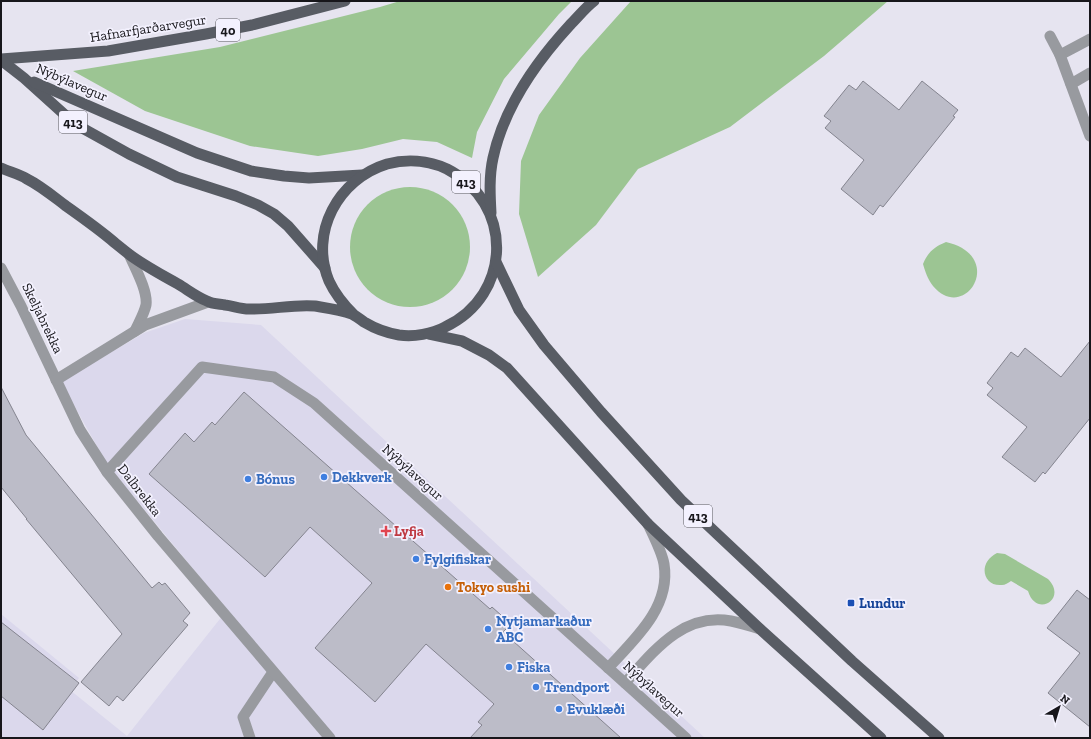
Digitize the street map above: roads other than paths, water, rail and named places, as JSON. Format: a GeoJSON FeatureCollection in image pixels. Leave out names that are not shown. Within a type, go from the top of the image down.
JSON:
{"type":"FeatureCollection","features":[{"type":"Feature","properties":{"kind":"main road","name":"Hafnarfjarðarvegur"},"geometry":{"type":"LineString","coordinates":[[1,60],[108,50],[206,34],[345,1]]}},
{"type":"Feature","properties":{"kind":"main road"},"geometry":{"type":"LineString","coordinates":[[491,216],[490,184],[493,160],[499,137],[509,111],[539,62],[556,41],[594,1]]}},
{"type":"Feature","properties":{"kind":"main road","name":"413"},"geometry":{"type":"LineString","coordinates":[[1,60],[24,78]]}},
{"type":"Feature","properties":{"kind":"main road","name":"Nýbýlavegur"},"geometry":{"type":"LineString","coordinates":[[24,78],[197,153],[251,171],[309,178],[363,174]]}},
{"type":"Feature","properties":{"kind":"main road","name":"Nýbýlavegur"},"geometry":{"type":"LineString","coordinates":[[24,78],[75,124],[129,154],[177,177],[236,196],[258,205],[274,214],[288,226],[325,268]]}},
{"type":"Feature","properties":{"kind":"main road","name":"413"},"geometry":{"type":"LineString","coordinates":[[412,161],[439,166],[459,176],[472,187],[483,201],[491,216],[497,246],[496,262],[486,290],[478,303],[467,314],[455,323],[441,329],[414,335],[401,335],[388,332],[364,322],[354,315],[339,298],[328,279],[323,253],[323,238],[326,223],[332,208],[340,195],[351,184],[363,174],[378,167],[394,162],[412,161]]}},
{"type":"Feature","properties":{"kind":"main road"},"geometry":{"type":"LineString","coordinates":[[1,168],[26,178],[129,254],[208,302],[248,309],[314,306],[354,315]]}},
{"type":"Feature","properties":{"kind":"main road","name":"413"},"geometry":{"type":"LineString","coordinates":[[496,262],[519,310],[544,345],[601,412],[681,500],[852,661],[939,738]]}},
{"type":"Feature","properties":{"kind":"main road","name":"413"},"geometry":{"type":"LineString","coordinates":[[427,333],[462,341],[490,354],[507,368],[648,524],[760,629],[881,738]]}},
{"type":"Feature","properties":{"kind":"street"},"geometry":{"type":"LineString","coordinates":[[1050,36],[1060,55],[1090,136]]}},
{"type":"Feature","properties":{"kind":"street"},"geometry":{"type":"LineString","coordinates":[[1060,55],[1090,39]]}},
{"type":"Feature","properties":{"kind":"street"},"geometry":{"type":"LineString","coordinates":[[1071,84],[1090,73]]}},
{"type":"Feature","properties":{"kind":"street"},"geometry":{"type":"LineString","coordinates":[[129,254],[143,289],[146,303],[144,314],[135,331]]}},
{"type":"Feature","properties":{"kind":"street","name":"Skeljabrekka"},"geometry":{"type":"LineString","coordinates":[[1,269],[21,306],[56,380]]}},
{"type":"Feature","properties":{"kind":"street"},"geometry":{"type":"LineString","coordinates":[[56,380],[145,325],[208,302]]}},
{"type":"Feature","properties":{"kind":"street","name":"Nýbýlavegur"},"geometry":{"type":"LineString","coordinates":[[107,472],[202,368],[274,377],[314,403],[686,738]]}},
{"type":"Feature","properties":{"kind":"street","name":"Dalbrekka"},"geometry":{"type":"LineString","coordinates":[[56,380],[80,430],[107,472],[158,536],[330,738]]}},
{"type":"Feature","properties":{"kind":"street"},"geometry":{"type":"LineString","coordinates":[[608,668],[644,629],[658,608],[664,586],[664,564],[648,524]]}},
{"type":"Feature","properties":{"kind":"street"},"geometry":{"type":"LineString","coordinates":[[624,683],[661,644],[680,630],[695,624],[712,620],[730,621],[760,629]]}},
{"type":"Feature","properties":{"kind":"street"},"geometry":{"type":"LineString","coordinates":[[250,738],[243,717],[273,672]]}},
{"type":"Feature","properties":{"kind":"place","name":"Dekkverk"},"geometry":{"type":"Point","coordinates":[324,477]}},
{"type":"Feature","properties":{"kind":"place","name":"Bónus"},"geometry":{"type":"Point","coordinates":[248,479]}},
{"type":"Feature","properties":{"kind":"place","name":"Lyfja"},"geometry":{"type":"Point","coordinates":[386,531]}},
{"type":"Feature","properties":{"kind":"place","name":"Fylgifiskar"},"geometry":{"type":"Point","coordinates":[416,559]}},
{"type":"Feature","properties":{"kind":"place","name":"Tokyo sushi"},"geometry":{"type":"Point","coordinates":[448,587]}},
{"type":"Feature","properties":{"kind":"place","name":"Lundur"},"geometry":{"type":"Point","coordinates":[851,603]}},
{"type":"Feature","properties":{"kind":"place","name":"Nytjamarkaður ABC"},"geometry":{"type":"Point","coordinates":[488,629]}},
{"type":"Feature","properties":{"kind":"place","name":"Fiska"},"geometry":{"type":"Point","coordinates":[509,667]}},
{"type":"Feature","properties":{"kind":"place","name":"Trendport"},"geometry":{"type":"Point","coordinates":[536,687]}},
{"type":"Feature","properties":{"kind":"place","name":"Evuklæði"},"geometry":{"type":"Point","coordinates":[559,709]}}]}
